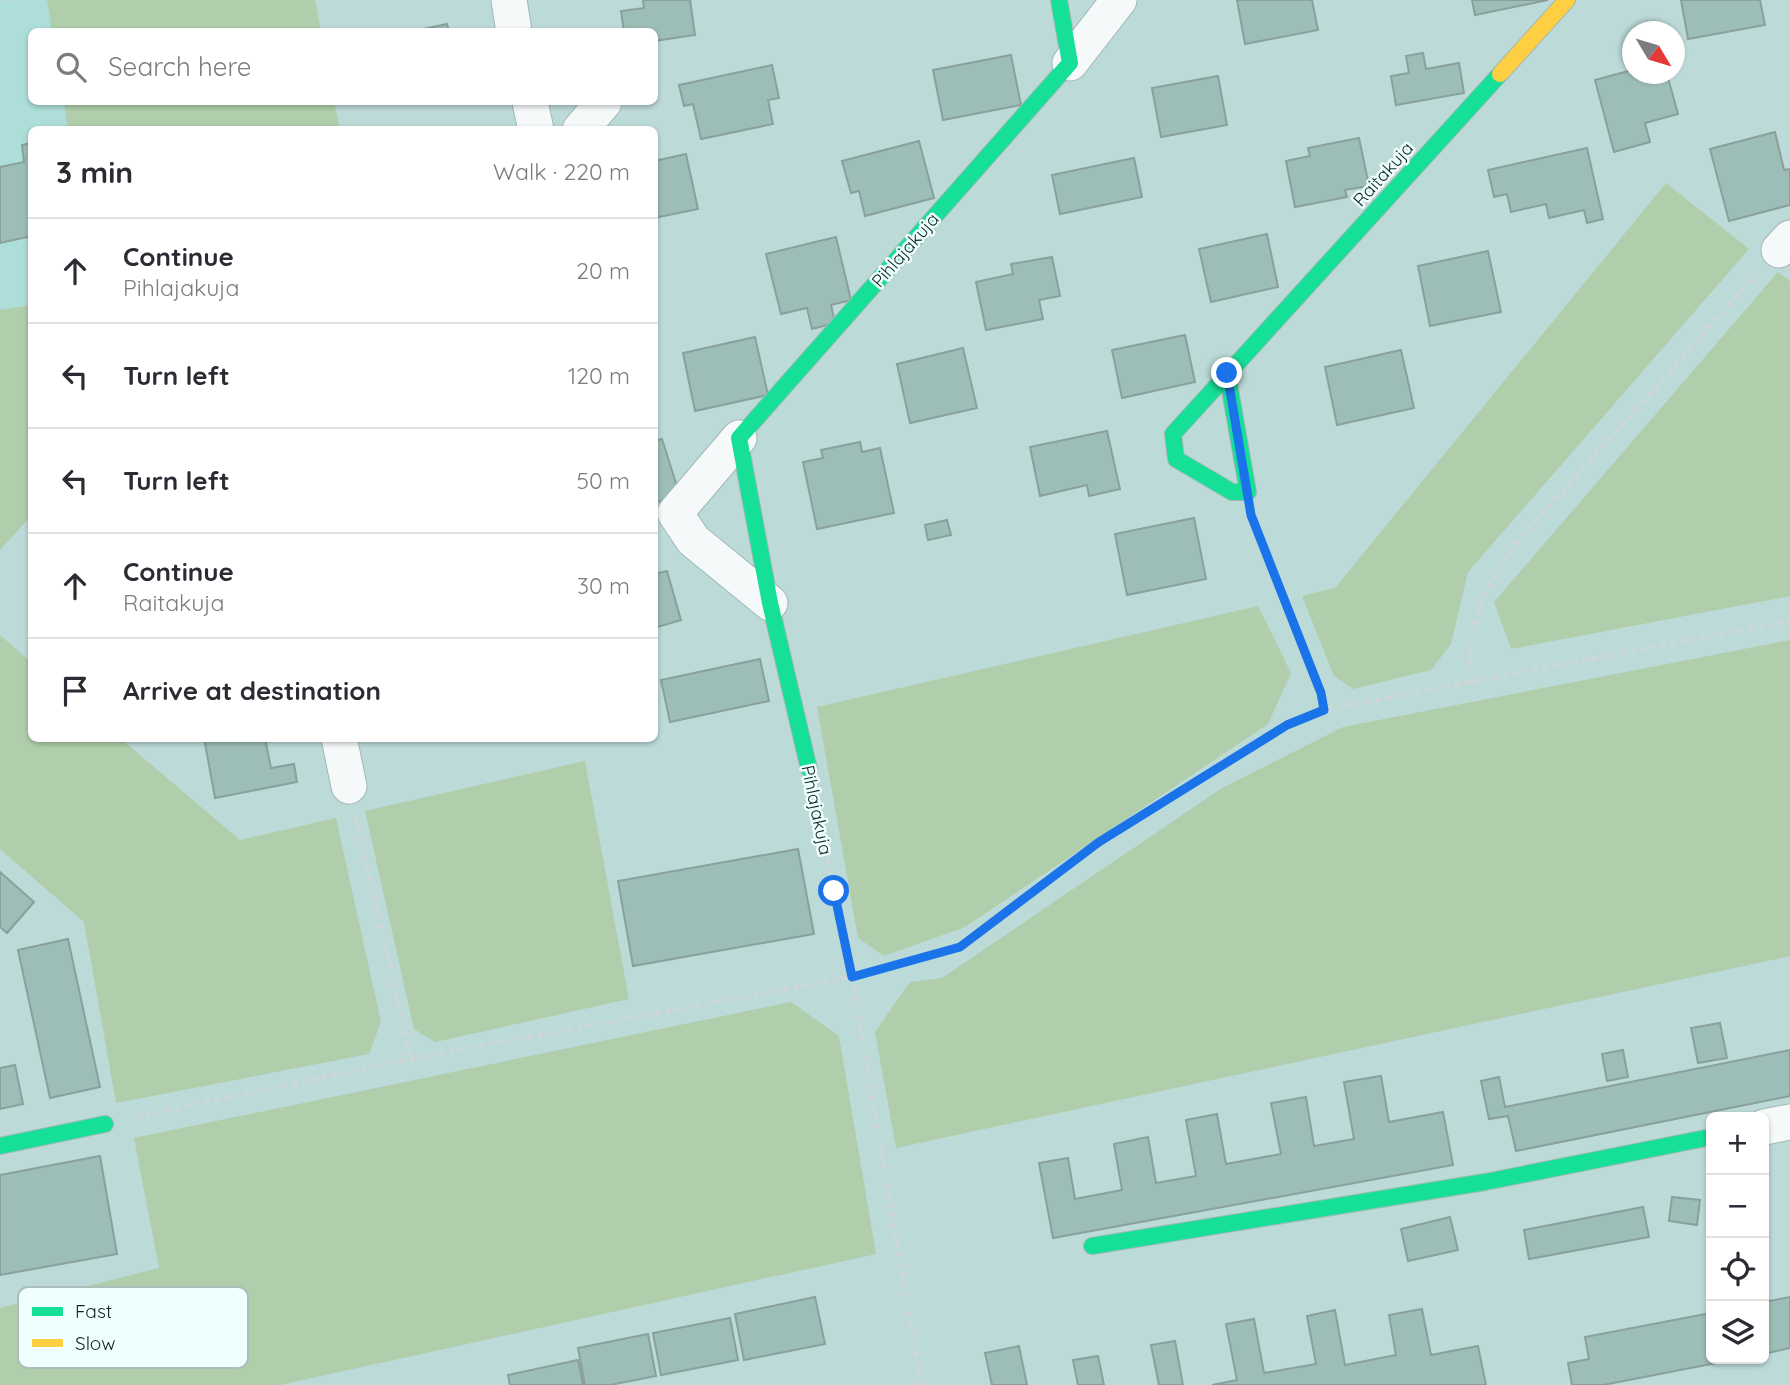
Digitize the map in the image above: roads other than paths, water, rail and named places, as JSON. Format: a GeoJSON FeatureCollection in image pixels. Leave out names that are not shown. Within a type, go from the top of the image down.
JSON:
{"type":"FeatureCollection","features":[{"type":"Feature","properties":{"kind":"street"},"geometry":{"type":"LineString","coordinates":[[1059,0],[1070,63]]}},
{"type":"Feature","properties":{"kind":"street","name":"Pihlajakuja"},"geometry":{"type":"LineString","coordinates":[[770,603],[693,540],[675,513],[1070,63],[1119,0]]}},
{"type":"Feature","properties":{"kind":"street","name":"Raitakuja"},"geometry":{"type":"LineString","coordinates":[[1227,373],[1248,492],[1233,492],[1176,459],[1173,433],[1227,373],[1567,0]]}},
{"type":"Feature","properties":{"kind":"street"},"geometry":{"type":"LineString","coordinates":[[531,105],[535,126]]}},
{"type":"Feature","properties":{"kind":"street"},"geometry":{"type":"LineString","coordinates":[[583,126],[601,105]]}},
{"type":"Feature","properties":{"kind":"street","name":"Pihlajakuja"},"geometry":{"type":"LineString","coordinates":[[739,438],[770,603],[809,769]]}},
{"type":"Feature","properties":{"kind":"street"},"geometry":{"type":"LineString","coordinates":[[340,742],[349,786]]}},
{"type":"Feature","properties":{"kind":"street"},"geometry":{"type":"LineString","coordinates":[[1769,1126],[1790,1122]]}},
{"type":"Feature","properties":{"kind":"street"},"geometry":{"type":"LineString","coordinates":[[0,1146],[104,1124]]}},
{"type":"Feature","properties":{"kind":"street"},"geometry":{"type":"LineString","coordinates":[[1091,1246],[1485,1182],[1706,1138]]}}]}
